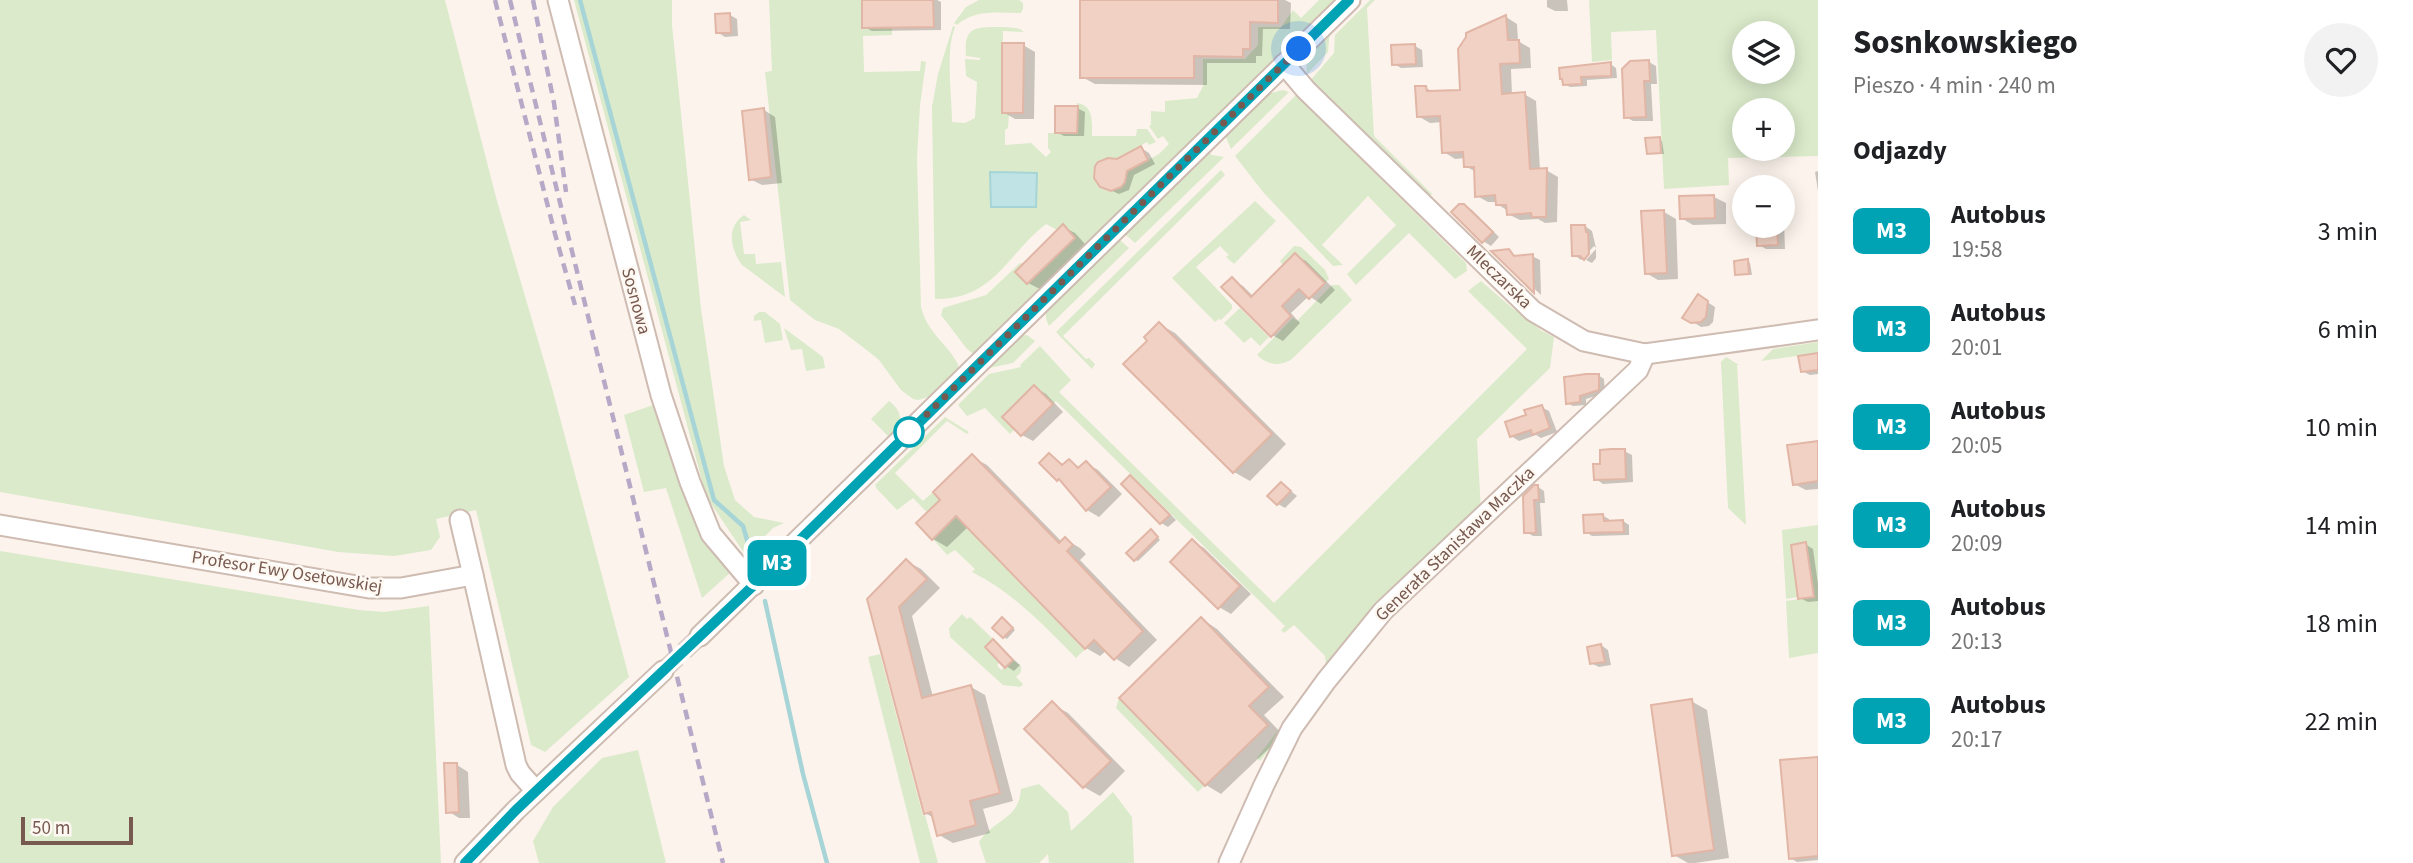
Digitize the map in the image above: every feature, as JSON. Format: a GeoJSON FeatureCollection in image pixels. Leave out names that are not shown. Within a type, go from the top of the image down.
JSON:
{"type":"FeatureCollection","features":[{"type":"Feature","properties":{"kind":"street","name":"Sosnowa"},"geometry":{"type":"LineString","coordinates":[[558,0],[661,395],[686,470],[710,534],[754,585]]}},
{"type":"Feature","properties":{"kind":"street"},"geometry":{"type":"LineString","coordinates":[[700,636],[1350,0]]}},
{"type":"Feature","properties":{"kind":"street","name":"Mleczarska"},"geometry":{"type":"LineString","coordinates":[[1284,64],[1306,90],[1533,311],[1584,341],[1645,354],[1818,330]]}},
{"type":"Feature","properties":{"kind":"street","name":"Generała Stanisława Maczka"},"geometry":{"type":"LineString","coordinates":[[1229,863],[1292,728],[1350,651],[1383,611],[1638,370],[1645,354]]}},
{"type":"Feature","properties":{"kind":"street"},"geometry":{"type":"LineString","coordinates":[[460,520],[516,765],[536,791]]}},
{"type":"Feature","properties":{"kind":"street","name":"Profesor Ewy Osetowskiej"},"geometry":{"type":"LineString","coordinates":[[0,526],[369,589],[401,588],[473,575]]}},
{"type":"Feature","properties":{"kind":"street"},"geometry":{"type":"LineString","coordinates":[[465,863],[536,791],[663,671]]}},
{"type":"Feature","properties":{"kind":"green space"},"geometry":{"type":"Polygon","coordinates":[[[0,0],[445,0],[497,201],[552,388],[629,677],[545,752],[531,745],[476,510],[436,519],[440,537],[431,550],[394,556],[338,552],[0,492],[0,0]]]}},
{"type":"Feature","properties":{"kind":"green space"},"geometry":{"type":"Polygon","coordinates":[[[574,0],[672,0],[672,25],[701,309],[724,466],[735,500],[754,517],[784,523],[773,528],[746,556],[706,496],[574,0]]]}},
{"type":"Feature","properties":{"kind":"green space"},"geometry":{"type":"Polygon","coordinates":[[[769,0],[862,0],[892,27],[892,35],[863,36],[864,72],[920,71],[921,61],[926,62],[917,159],[921,307],[929,326],[953,356],[960,371],[932,396],[913,399],[901,390],[879,360],[868,351],[839,329],[815,320],[790,300],[765,72],[772,71],[769,0]]]}},
{"type":"Feature","properties":{"kind":"green space"},"geometry":{"type":"Polygon","coordinates":[[[979,0],[1019,0],[1023,3],[1023,9],[1021,13],[979,14],[957,25],[954,23],[966,7],[979,0]]]}},
{"type":"Feature","properties":{"kind":"green space"},"geometry":{"type":"Polygon","coordinates":[[[1319,0],[1339,0],[976,356],[967,349],[941,315],[943,308],[986,295],[1020,263],[1023,264],[1015,272],[1027,284],[1075,237],[1063,225],[1057,230],[1046,224],[986,284],[955,297],[935,299],[932,107],[938,74],[953,26],[955,27],[950,48],[952,122],[965,123],[975,118],[977,82],[966,76],[965,59],[980,58],[966,56],[968,35],[981,28],[1020,29],[1024,32],[1003,31],[1002,112],[1009,113],[1005,145],[1031,143],[1046,157],[1051,152],[1048,148],[1048,133],[1077,133],[1077,103],[1083,104],[1092,120],[1092,136],[1136,136],[1137,129],[1147,129],[1156,142],[1149,145],[1147,142],[1126,154],[1133,168],[1159,154],[1169,144],[1163,136],[1158,139],[1149,126],[1151,111],[1165,112],[1165,101],[1197,98],[1203,86],[1203,59],[1245,59],[1258,45],[1258,27],[1281,27],[1293,10],[1301,18],[1319,0]],[[1108,158],[1095,166],[1095,179],[1102,188],[1111,191],[1125,182],[1127,172],[1118,159],[1108,158]]]}},
{"type":"Feature","properties":{"kind":"green space"},"geometry":{"type":"Polygon","coordinates":[[[1370,0],[1375,0],[1367,8],[1374,136],[1432,194],[1429,197],[1310,81],[1334,53],[1335,35],[1370,0]]]}},
{"type":"Feature","properties":{"kind":"green space"},"geometry":{"type":"Polygon","coordinates":[[[1589,0],[1818,0],[1818,156],[1795,157],[1795,98],[1732,98],[1729,185],[1664,189],[1656,30],[1611,32],[1612,60],[1592,62],[1589,0]]]}},
{"type":"Feature","properties":{"kind":"green space"},"geometry":{"type":"Polygon","coordinates":[[[1330,29],[1328,52],[1307,74],[1309,53],[1330,29]]]}},
{"type":"Feature","properties":{"kind":"green space"},"geometry":{"type":"Polygon","coordinates":[[[1283,90],[1289,92],[1231,149],[1224,133],[1267,94],[1283,90]]]}},
{"type":"Feature","properties":{"kind":"green space"},"geometry":{"type":"Polygon","coordinates":[[[1296,95],[1466,263],[1467,271],[1455,279],[1409,233],[1356,285],[1347,274],[1396,225],[1368,196],[1322,245],[1343,265],[1333,266],[1263,192],[1235,156],[1296,95]]]}},
{"type":"Feature","properties":{"kind":"green space"},"geometry":{"type":"Polygon","coordinates":[[[1206,150],[1212,155],[1224,157],[1135,243],[1126,235],[1126,230],[1206,150]]]}},
{"type":"Feature","properties":{"kind":"green space"},"geometry":{"type":"Polygon","coordinates":[[[1221,170],[1225,175],[1063,336],[1086,359],[1089,358],[1095,364],[1092,369],[1056,332],[1221,170]]]}},
{"type":"Feature","properties":{"kind":"green space"},"geometry":{"type":"Polygon","coordinates":[[[1255,201],[1276,221],[1234,264],[1220,246],[1196,267],[1232,305],[1232,309],[1221,320],[1215,322],[1172,278],[1255,201]]]}},
{"type":"Feature","properties":{"kind":"green space"},"geometry":{"type":"Polygon","coordinates":[[[744,215],[751,220],[740,222],[744,254],[755,254],[756,264],[781,262],[785,297],[742,265],[738,259],[732,232],[744,215]]]}},
{"type":"Feature","properties":{"kind":"green space"},"geometry":{"type":"Polygon","coordinates":[[[1115,240],[1121,241],[1129,248],[1049,326],[1046,310],[1115,240]]]}},
{"type":"Feature","properties":{"kind":"green space"},"geometry":{"type":"Polygon","coordinates":[[[1294,246],[1301,247],[1325,270],[1329,279],[1325,283],[1295,253],[1283,265],[1280,261],[1294,246]]]}},
{"type":"Feature","properties":{"kind":"green space"},"geometry":{"type":"Polygon","coordinates":[[[1481,281],[1542,331],[1554,337],[1550,368],[1477,439],[1481,511],[1337,661],[1260,761],[1257,758],[1326,667],[1325,656],[1294,625],[1284,633],[1281,630],[1285,626],[1056,401],[1053,404],[1034,386],[1002,417],[1014,430],[1010,434],[985,408],[967,416],[958,405],[989,374],[1021,367],[1040,346],[1071,380],[1059,392],[1274,603],[1527,349],[1468,291],[1481,281]]]}},
{"type":"Feature","properties":{"kind":"green space"},"geometry":{"type":"Polygon","coordinates":[[[1332,285],[1339,285],[1352,300],[1292,359],[1274,364],[1257,355],[1293,318],[1297,321],[1332,285]]]}},
{"type":"Feature","properties":{"kind":"green space"},"geometry":{"type":"Polygon","coordinates":[[[1240,308],[1269,337],[1260,346],[1251,337],[1244,343],[1224,323],[1240,308]]]}},
{"type":"Feature","properties":{"kind":"green space"},"geometry":{"type":"Polygon","coordinates":[[[765,312],[780,324],[783,340],[765,343],[761,320],[754,321],[754,316],[765,312]]]}},
{"type":"Feature","properties":{"kind":"green space"},"geometry":{"type":"Polygon","coordinates":[[[784,328],[823,357],[825,368],[806,371],[802,349],[791,350],[784,328]]]}},
{"type":"Feature","properties":{"kind":"green space"},"geometry":{"type":"Polygon","coordinates":[[[1027,335],[1035,341],[1013,363],[984,369],[1018,336],[1027,335]]]}},
{"type":"Feature","properties":{"kind":"green space"},"geometry":{"type":"Polygon","coordinates":[[[1818,342],[1818,353],[1761,361],[1773,349],[1818,342]]]}},
{"type":"Feature","properties":{"kind":"green space"},"geometry":{"type":"Polygon","coordinates":[[[1726,357],[1739,365],[1746,525],[1728,508],[1721,362],[1726,357]]]}},
{"type":"Feature","properties":{"kind":"green space"},"geometry":{"type":"Polygon","coordinates":[[[889,401],[894,405],[900,419],[890,438],[871,419],[889,401]]]}},
{"type":"Feature","properties":{"kind":"green space"},"geometry":{"type":"Polygon","coordinates":[[[659,403],[731,572],[702,598],[666,488],[644,492],[624,415],[659,403]]]}},
{"type":"Feature","properties":{"kind":"green space"},"geometry":{"type":"Polygon","coordinates":[[[945,417],[969,432],[967,434],[947,421],[895,473],[923,501],[933,492],[1085,649],[1076,658],[1015,600],[972,572],[975,569],[955,550],[947,555],[933,539],[943,529],[913,498],[897,510],[877,489],[875,485],[945,417]]]}},
{"type":"Feature","properties":{"kind":"green space"},"geometry":{"type":"Polygon","coordinates":[[[1818,525],[1818,653],[1789,658],[1786,601],[1813,597],[1805,542],[1791,545],[1798,597],[1786,599],[1782,530],[1818,525]]]}},
{"type":"Feature","properties":{"kind":"green space"},"geometry":{"type":"Polygon","coordinates":[[[0,551],[359,610],[384,612],[429,606],[441,863],[0,863],[0,551]]]}},
{"type":"Feature","properties":{"kind":"green space"},"geometry":{"type":"Polygon","coordinates":[[[962,614],[967,619],[970,617],[993,639],[985,647],[1000,662],[997,665],[1001,670],[1013,660],[1021,666],[1021,672],[1016,677],[1023,684],[1020,687],[1003,685],[950,637],[949,628],[962,614]]]}},
{"type":"Feature","properties":{"kind":"green space"},"geometry":{"type":"Polygon","coordinates":[[[880,654],[938,863],[920,863],[868,657],[880,654]]]}},
{"type":"Feature","properties":{"kind":"green space"},"geometry":{"type":"Polygon","coordinates":[[[1119,698],[1204,786],[1198,792],[1116,708],[1119,698]]]}},
{"type":"Feature","properties":{"kind":"green space"},"geometry":{"type":"Polygon","coordinates":[[[638,750],[666,863],[539,863],[533,841],[553,807],[602,758],[638,750]]]}},
{"type":"Feature","properties":{"kind":"green space"},"geometry":{"type":"Polygon","coordinates":[[[1039,784],[1068,812],[1071,831],[1113,792],[1132,817],[1134,863],[1049,863],[1048,854],[1039,863],[986,863],[979,842],[1016,807],[1021,789],[1039,784]]]}},
{"type":"Feature","properties":{"kind":"water"},"geometry":{"type":"Polygon","coordinates":[[[990,172],[1037,173],[1036,207],[991,207],[990,172]]]}},
{"type":"Feature","properties":{"kind":"building"},"geometry":{"type":"Polygon","coordinates":[[[862,0],[933,0],[934,27],[862,28],[862,0]]]}},
{"type":"Feature","properties":{"kind":"building"},"geometry":{"type":"Polygon","coordinates":[[[1080,0],[1278,0],[1278,23],[1250,22],[1250,49],[1243,49],[1243,57],[1194,56],[1194,78],[1080,78],[1080,0]]]}},
{"type":"Feature","properties":{"kind":"building"},"geometry":{"type":"Polygon","coordinates":[[[730,13],[731,33],[716,33],[715,14],[730,13]]]}},
{"type":"Feature","properties":{"kind":"building"},"geometry":{"type":"Polygon","coordinates":[[[1506,15],[1508,40],[1519,40],[1520,63],[1500,64],[1502,94],[1525,92],[1530,169],[1547,168],[1546,217],[1532,217],[1531,213],[1507,215],[1506,205],[1496,205],[1495,195],[1475,197],[1474,167],[1464,167],[1463,152],[1442,153],[1440,116],[1417,117],[1415,86],[1426,86],[1427,91],[1460,90],[1458,49],[1466,33],[1506,15]]]}},
{"type":"Feature","properties":{"kind":"building"},"geometry":{"type":"Polygon","coordinates":[[[1002,43],[1024,43],[1023,113],[1002,113],[1002,43]]]}},
{"type":"Feature","properties":{"kind":"building"},"geometry":{"type":"Polygon","coordinates":[[[1415,44],[1416,64],[1392,65],[1391,45],[1415,44]]]}},
{"type":"Feature","properties":{"kind":"building"},"geometry":{"type":"Polygon","coordinates":[[[1649,60],[1650,81],[1644,81],[1646,117],[1624,118],[1622,69],[1630,61],[1649,60]]]}},
{"type":"Feature","properties":{"kind":"building"},"geometry":{"type":"Polygon","coordinates":[[[1611,62],[1611,76],[1581,77],[1582,84],[1563,85],[1560,79],[1559,68],[1611,62]]]}},
{"type":"Feature","properties":{"kind":"building"},"geometry":{"type":"Polygon","coordinates":[[[1055,106],[1078,106],[1077,133],[1055,133],[1055,106]]]}},
{"type":"Feature","properties":{"kind":"building"},"geometry":{"type":"Polygon","coordinates":[[[764,108],[771,177],[749,180],[742,111],[764,108]]]}},
{"type":"Feature","properties":{"kind":"building"},"geometry":{"type":"Polygon","coordinates":[[[1660,137],[1661,153],[1647,154],[1645,138],[1660,137]]]}},
{"type":"Feature","properties":{"kind":"building"},"geometry":{"type":"Polygon","coordinates":[[[1141,146],[1148,160],[1127,171],[1121,187],[1111,191],[1100,187],[1094,178],[1098,162],[1108,158],[1117,159],[1141,146]]]}},
{"type":"Feature","properties":{"kind":"building"},"geometry":{"type":"Polygon","coordinates":[[[1714,195],[1715,218],[1680,219],[1679,196],[1714,195]]]}},
{"type":"Feature","properties":{"kind":"building"},"geometry":{"type":"Polygon","coordinates":[[[1459,204],[1464,204],[1493,232],[1482,243],[1451,212],[1459,204]]]}},
{"type":"Feature","properties":{"kind":"building"},"geometry":{"type":"Polygon","coordinates":[[[1664,210],[1667,273],[1645,274],[1641,211],[1664,210]]]}},
{"type":"Feature","properties":{"kind":"building"},"geometry":{"type":"Polygon","coordinates":[[[1063,224],[1075,238],[1027,284],[1015,272],[1063,224]]]}},
{"type":"Feature","properties":{"kind":"building"},"geometry":{"type":"Polygon","coordinates":[[[1571,225],[1585,225],[1588,232],[1589,254],[1584,260],[1580,256],[1572,256],[1571,225]]]}},
{"type":"Feature","properties":{"kind":"building"},"geometry":{"type":"Polygon","coordinates":[[[1757,238],[1778,238],[1778,245],[1757,246],[1757,238]]]}},
{"type":"Feature","properties":{"kind":"building"},"geometry":{"type":"Polygon","coordinates":[[[1509,249],[1514,256],[1533,254],[1534,293],[1491,251],[1509,249]]]}},
{"type":"Feature","properties":{"kind":"building"},"geometry":{"type":"Polygon","coordinates":[[[1295,253],[1325,283],[1309,299],[1299,289],[1282,306],[1291,316],[1271,337],[1221,287],[1232,277],[1251,297],[1295,253]]]}},
{"type":"Feature","properties":{"kind":"building"},"geometry":{"type":"Polygon","coordinates":[[[1748,259],[1749,274],[1735,275],[1734,261],[1748,259]]]}},
{"type":"Feature","properties":{"kind":"building"},"geometry":{"type":"Polygon","coordinates":[[[1698,294],[1708,301],[1706,317],[1701,322],[1691,323],[1682,318],[1698,294]]]}},
{"type":"Feature","properties":{"kind":"building"},"geometry":{"type":"Polygon","coordinates":[[[1159,322],[1272,434],[1233,473],[1123,364],[1147,341],[1144,337],[1159,322]]]}},
{"type":"Feature","properties":{"kind":"building"},"geometry":{"type":"Polygon","coordinates":[[[1818,353],[1818,370],[1801,372],[1798,356],[1818,353]]]}},
{"type":"Feature","properties":{"kind":"building"},"geometry":{"type":"Polygon","coordinates":[[[1599,374],[1599,390],[1580,396],[1580,402],[1566,404],[1564,377],[1599,374]]]}},
{"type":"Feature","properties":{"kind":"building"},"geometry":{"type":"Polygon","coordinates":[[[1034,385],[1053,404],[1021,436],[1002,417],[1034,385]]]}},
{"type":"Feature","properties":{"kind":"building"},"geometry":{"type":"Polygon","coordinates":[[[1542,405],[1550,428],[1532,435],[1531,430],[1510,437],[1505,422],[1526,415],[1524,410],[1542,405]]]}},
{"type":"Feature","properties":{"kind":"building"},"geometry":{"type":"Polygon","coordinates":[[[1818,441],[1818,481],[1793,485],[1787,445],[1818,441]]]}},
{"type":"Feature","properties":{"kind":"building"},"geometry":{"type":"Polygon","coordinates":[[[1625,449],[1626,479],[1594,480],[1593,464],[1600,464],[1600,450],[1625,449]]]}},
{"type":"Feature","properties":{"kind":"building"},"geometry":{"type":"Polygon","coordinates":[[[1049,453],[1062,465],[1069,459],[1078,468],[1086,461],[1111,487],[1086,511],[1059,479],[1057,481],[1039,463],[1049,453]]]}},
{"type":"Feature","properties":{"kind":"building"},"geometry":{"type":"Polygon","coordinates":[[[972,454],[1059,543],[1065,537],[1073,545],[1067,551],[1143,631],[1114,660],[1094,640],[1085,649],[956,516],[932,540],[916,523],[940,500],[933,492],[972,454]]]}},
{"type":"Feature","properties":{"kind":"building"},"geometry":{"type":"Polygon","coordinates":[[[1130,475],[1170,515],[1160,524],[1121,484],[1130,475]]]}},
{"type":"Feature","properties":{"kind":"building"},"geometry":{"type":"Polygon","coordinates":[[[1281,482],[1291,491],[1277,505],[1267,496],[1281,482]]]}},
{"type":"Feature","properties":{"kind":"building"},"geometry":{"type":"Polygon","coordinates":[[[1534,485],[1538,485],[1539,500],[1534,500],[1536,533],[1524,533],[1523,496],[1534,485]]]}},
{"type":"Feature","properties":{"kind":"building"},"geometry":{"type":"Polygon","coordinates":[[[1603,514],[1604,521],[1623,520],[1624,532],[1584,533],[1583,515],[1603,514]]]}},
{"type":"Feature","properties":{"kind":"building"},"geometry":{"type":"Polygon","coordinates":[[[1151,529],[1158,537],[1134,561],[1126,553],[1151,529]]]}},
{"type":"Feature","properties":{"kind":"building"},"geometry":{"type":"Polygon","coordinates":[[[1192,539],[1240,586],[1218,609],[1170,562],[1192,539]]]}},
{"type":"Feature","properties":{"kind":"building"},"geometry":{"type":"Polygon","coordinates":[[[1806,542],[1814,597],[1798,599],[1791,545],[1806,542]]]}},
{"type":"Feature","properties":{"kind":"building"},"geometry":{"type":"Polygon","coordinates":[[[906,559],[927,579],[899,607],[922,698],[971,685],[1000,793],[970,801],[976,825],[937,836],[931,812],[924,814],[867,599],[906,559]]]}},
{"type":"Feature","properties":{"kind":"building"},"geometry":{"type":"Polygon","coordinates":[[[1002,617],[1013,628],[1003,638],[992,628],[1002,617]]]}},
{"type":"Feature","properties":{"kind":"building"},"geometry":{"type":"Polygon","coordinates":[[[1201,617],[1269,687],[1249,706],[1268,725],[1205,786],[1119,698],[1201,617]]]}},
{"type":"Feature","properties":{"kind":"building"},"geometry":{"type":"Polygon","coordinates":[[[993,639],[1013,660],[1005,668],[985,647],[993,639]]]}},
{"type":"Feature","properties":{"kind":"building"},"geometry":{"type":"Polygon","coordinates":[[[1601,644],[1605,662],[1590,664],[1587,647],[1601,644]]]}},
{"type":"Feature","properties":{"kind":"building"},"geometry":{"type":"Polygon","coordinates":[[[1692,699],[1714,850],[1672,856],[1651,705],[1692,699]]]}},
{"type":"Feature","properties":{"kind":"building"},"geometry":{"type":"Polygon","coordinates":[[[1052,701],[1111,761],[1083,788],[1024,729],[1052,701]]]}},
{"type":"Feature","properties":{"kind":"building"},"geometry":{"type":"Polygon","coordinates":[[[1818,757],[1818,856],[1789,859],[1780,760],[1818,757]]]}},
{"type":"Feature","properties":{"kind":"building"},"geometry":{"type":"Polygon","coordinates":[[[444,763],[457,763],[459,812],[446,813],[444,763]]]}},
{"type":"Feature","properties":{"kind":"waterway"},"geometry":{"type":"LineString","coordinates":[[580,0],[714,500],[743,526],[755,567]]}},
{"type":"Feature","properties":{"kind":"waterway"},"geometry":{"type":"LineString","coordinates":[[765,601],[803,774],[827,863]]}},
{"type":"Feature","properties":{"kind":"tunnel"},"geometry":{"type":"LineString","coordinates":[[663,671],[700,636]]}},
{"type":"Feature","properties":{"kind":"railway"},"geometry":{"type":"LineString","coordinates":[[495,0],[575,305]]}},
{"type":"Feature","properties":{"kind":"railway"},"geometry":{"type":"LineString","coordinates":[[510,0],[723,863]]}},
{"type":"Feature","properties":{"kind":"railway"},"geometry":{"type":"LineString","coordinates":[[533,0],[554,103],[566,192]]}},
{"type":"Feature","properties":{"kind":"bus line","name":"M3"},"geometry":{"type":"LineString","coordinates":[[465,863],[516,810],[754,585],[1349,0]]}},
{"type":"Feature","properties":{"kind":"route"},"geometry":{"type":"LineString","coordinates":[[909,432],[1299,49]]}}]}
